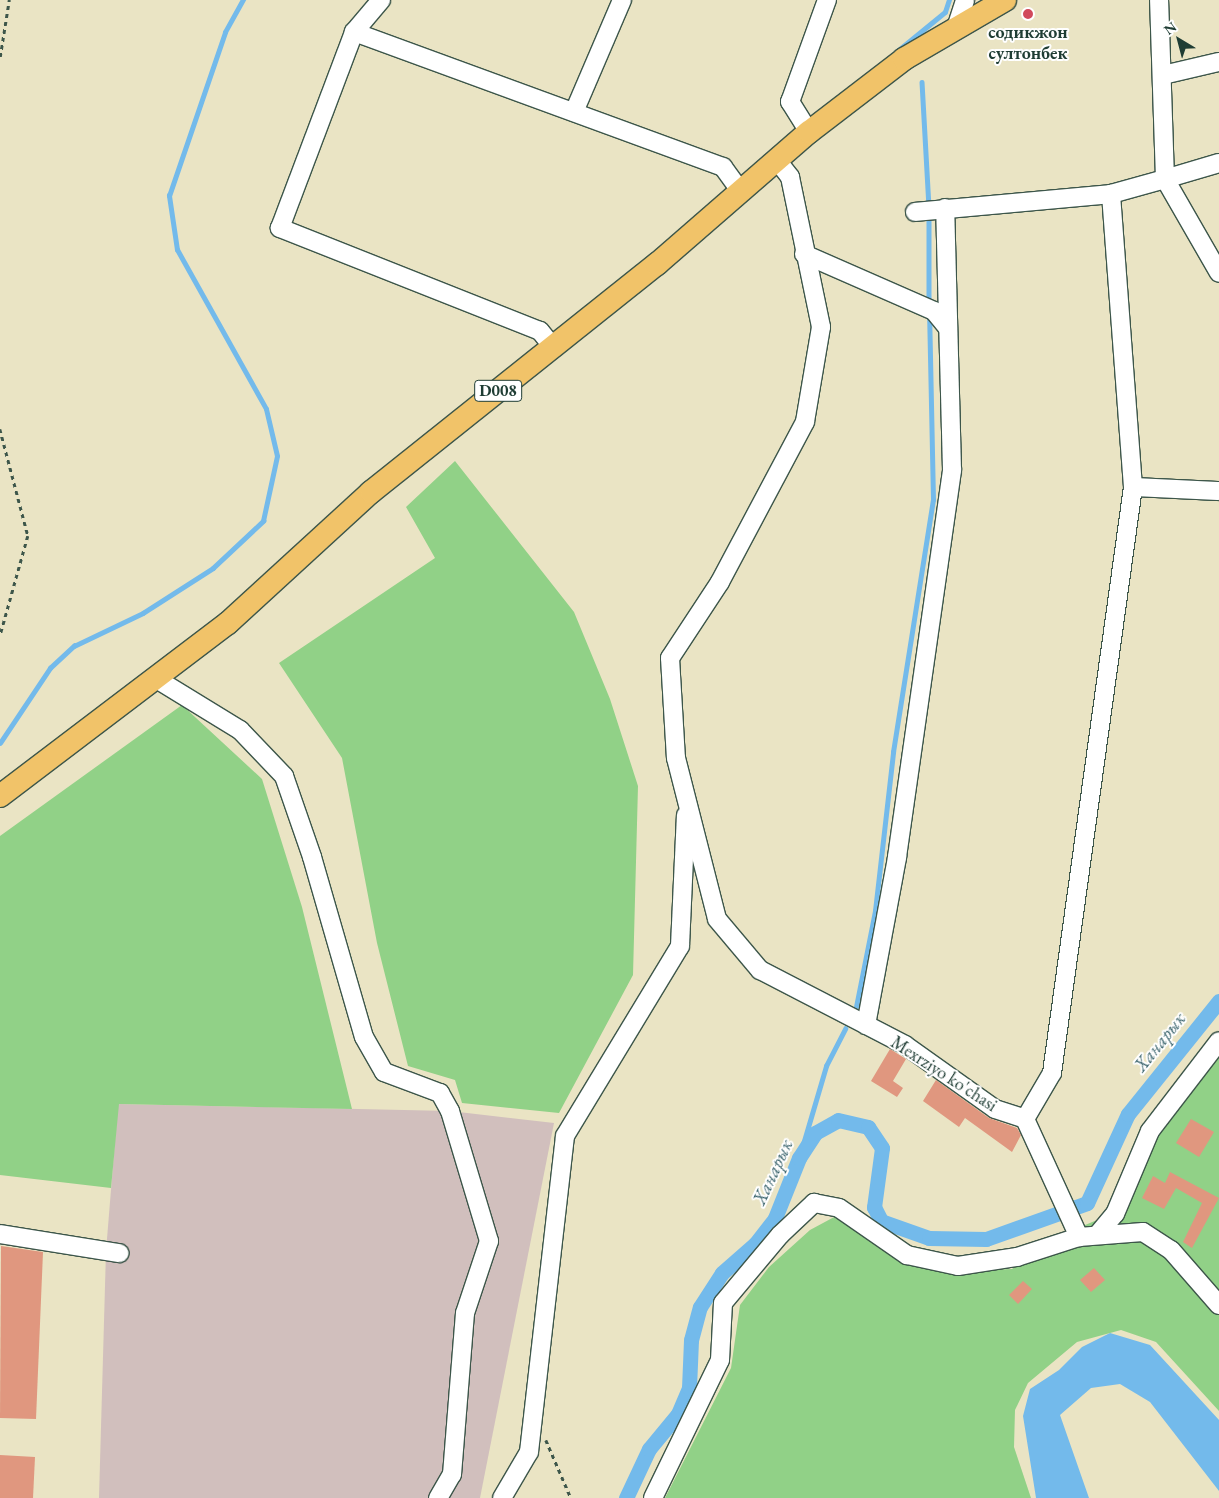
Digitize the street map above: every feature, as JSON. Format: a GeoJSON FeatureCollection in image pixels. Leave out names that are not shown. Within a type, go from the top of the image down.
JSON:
{"type":"FeatureCollection","features":[{"type":"Feature","properties":{"kind":"main road","name":"D008"},"geometry":{"type":"LineString","coordinates":[[0,796],[228,623],[371,492],[553,347],[809,132],[904,59],[956,25],[1006,0]]}},
{"type":"Feature","properties":{"kind":"street"},"geometry":{"type":"LineString","coordinates":[[381,0],[354,32],[280,228],[540,331],[553,347]]}},
{"type":"Feature","properties":{"kind":"street"},"geometry":{"type":"LineString","coordinates":[[574,112],[622,0]]}},
{"type":"Feature","properties":{"kind":"street"},"geometry":{"type":"LineString","coordinates":[[809,132],[790,102],[827,0]]}},
{"type":"Feature","properties":{"kind":"street"},"geometry":{"type":"LineString","coordinates":[[956,25],[965,0]]}},
{"type":"Feature","properties":{"kind":"street"},"geometry":{"type":"LineString","coordinates":[[1159,0],[1164,75],[1165,179],[1219,273]]}},
{"type":"Feature","properties":{"kind":"street"},"geometry":{"type":"LineString","coordinates":[[354,32],[722,168],[740,190]]}},
{"type":"Feature","properties":{"kind":"street"},"geometry":{"type":"LineString","coordinates":[[1164,75],[1219,62]]}},
{"type":"Feature","properties":{"kind":"street","name":"Mexrziyo ko'chasi"},"geometry":{"type":"LineString","coordinates":[[776,159],[790,177],[820,327],[805,422],[720,582],[670,658],[676,758],[687,795],[717,919],[760,970],[905,1045],[995,1109],[1025,1119]]}},
{"type":"Feature","properties":{"kind":"street"},"geometry":{"type":"LineString","coordinates":[[916,212],[1110,194],[1219,163]]}},
{"type":"Feature","properties":{"kind":"street"},"geometry":{"type":"LineString","coordinates":[[1079,1237],[1060,1200],[1025,1119],[1052,1074],[1133,487],[1110,194]]}},
{"type":"Feature","properties":{"kind":"street"},"geometry":{"type":"LineString","coordinates":[[866,1025],[897,857],[952,470],[948,328],[940,209]]}},
{"type":"Feature","properties":{"kind":"street"},"geometry":{"type":"LineString","coordinates":[[804,254],[927,308],[948,328]]}},
{"type":"Feature","properties":{"kind":"street"},"geometry":{"type":"LineString","coordinates":[[1133,487],[1219,490]]}},
{"type":"Feature","properties":{"kind":"street"},"geometry":{"type":"LineString","coordinates":[[155,678],[240,730],[284,776],[312,857],[364,1037],[384,1072],[440,1093],[450,1111],[489,1241],[465,1313],[452,1474],[438,1498]]}},
{"type":"Feature","properties":{"kind":"street"},"geometry":{"type":"LineString","coordinates":[[502,1498],[529,1452],[565,1136],[680,946],[687,795]]}},
{"type":"Feature","properties":{"kind":"street"},"geometry":{"type":"LineString","coordinates":[[1098,1234],[1115,1214],[1150,1131],[1219,1041]]}},
{"type":"Feature","properties":{"kind":"street"},"geometry":{"type":"LineString","coordinates":[[653,1498],[720,1360],[723,1302],[780,1235],[814,1203],[839,1208],[907,1255],[958,1266],[1017,1257],[1079,1237],[1098,1234],[1143,1232],[1171,1250],[1219,1305]]}},
{"type":"Feature","properties":{"kind":"street"},"geometry":{"type":"LineString","coordinates":[[0,1234],[119,1254]]}},
{"type":"Feature","properties":{"kind":"path"},"geometry":{"type":"LineString","coordinates":[[0,57],[10,0]]}},
{"type":"Feature","properties":{"kind":"path"},"geometry":{"type":"LineString","coordinates":[[0,429],[28,536],[0,636]]}},
{"type":"Feature","properties":{"kind":"path"},"geometry":{"type":"LineString","coordinates":[[544,1436],[571,1498]]}},
{"type":"Feature","properties":{"kind":"shaded area"},"geometry":{"type":"Polygon","coordinates":[[[118,1104],[450,1111],[554,1123],[480,1498],[99,1498],[106,1251],[118,1104]]]}},
{"type":"Feature","properties":{"kind":"green space"},"geometry":{"type":"Polygon","coordinates":[[[455,461],[574,612],[610,699],[638,786],[633,975],[559,1113],[462,1103],[455,1080],[408,1066],[377,943],[342,758],[279,663],[435,558],[406,507],[455,461]]]}},
{"type":"Feature","properties":{"kind":"green space"},"geometry":{"type":"Polygon","coordinates":[[[182,705],[262,779],[302,907],[352,1109],[119,1104],[111,1188],[0,1175],[0,836],[182,705]]]}},
{"type":"Feature","properties":{"kind":"green space"},"geometry":{"type":"Polygon","coordinates":[[[1219,1031],[1219,1411],[1156,1342],[1121,1330],[1077,1342],[1028,1383],[1015,1410],[1014,1447],[1031,1498],[665,1498],[731,1368],[740,1305],[769,1267],[810,1230],[836,1216],[952,1271],[1012,1269],[1043,1243],[1104,1217],[1142,1126],[1219,1031]]]}},
{"type":"Feature","properties":{"kind":"water"},"geometry":{"type":"Polygon","coordinates":[[[1110,1333],[1150,1345],[1219,1420],[1219,1491],[1150,1402],[1120,1384],[1091,1388],[1060,1415],[1089,1498],[1036,1498],[1023,1416],[1030,1389],[1059,1370],[1082,1347],[1110,1333]]]}},
{"type":"Feature","properties":{"kind":"building"},"geometry":{"type":"Polygon","coordinates":[[[890,1049],[906,1059],[893,1081],[903,1088],[897,1097],[871,1081],[890,1049]]]}},
{"type":"Feature","properties":{"kind":"building"},"geometry":{"type":"Polygon","coordinates":[[[936,1080],[989,1118],[1017,1128],[1021,1135],[1012,1152],[965,1118],[959,1127],[923,1101],[936,1080]]]}},
{"type":"Feature","properties":{"kind":"building"},"geometry":{"type":"Polygon","coordinates":[[[1191,1119],[1214,1132],[1199,1157],[1176,1143],[1191,1119]]]}},
{"type":"Feature","properties":{"kind":"building"},"geometry":{"type":"Polygon","coordinates":[[[1170,1172],[1219,1198],[1192,1248],[1183,1242],[1202,1203],[1176,1188],[1164,1209],[1142,1198],[1153,1176],[1165,1183],[1170,1172]]]}},
{"type":"Feature","properties":{"kind":"building"},"geometry":{"type":"Polygon","coordinates":[[[1,1246],[43,1252],[36,1419],[0,1418],[1,1246]]]}},
{"type":"Feature","properties":{"kind":"building"},"geometry":{"type":"Polygon","coordinates":[[[1094,1268],[1105,1280],[1091,1292],[1080,1280],[1094,1268]]]}},
{"type":"Feature","properties":{"kind":"building"},"geometry":{"type":"Polygon","coordinates":[[[1023,1281],[1032,1289],[1018,1304],[1009,1295],[1023,1281]]]}},
{"type":"Feature","properties":{"kind":"building"},"geometry":{"type":"Polygon","coordinates":[[[0,1455],[35,1457],[33,1498],[0,1498],[0,1455]]]}},
{"type":"Feature","properties":{"kind":"waterway"},"geometry":{"type":"LineString","coordinates":[[0,743],[50,668],[74,646],[143,613],[213,568],[263,521],[277,456],[266,409],[177,250],[169,196],[225,32],[243,0]]}},
{"type":"Feature","properties":{"kind":"waterway"},"geometry":{"type":"LineString","coordinates":[[896,52],[945,12],[949,0]]}},
{"type":"Feature","properties":{"kind":"waterway"},"geometry":{"type":"LineString","coordinates":[[922,82],[929,207]]}},
{"type":"Feature","properties":{"kind":"waterway"},"geometry":{"type":"LineString","coordinates":[[929,215],[929,305]]}},
{"type":"Feature","properties":{"kind":"waterway"},"geometry":{"type":"LineString","coordinates":[[856,1007],[875,911],[893,752],[933,500],[929,315]]}},
{"type":"Feature","properties":{"kind":"waterway","name":"Ханарык"},"geometry":{"type":"LineString","coordinates":[[626,1498],[649,1449],[678,1414],[689,1388],[691,1340],[700,1307],[722,1273],[755,1244],[775,1218],[799,1158],[815,1133],[838,1120],[868,1127],[882,1148],[874,1207],[881,1221],[929,1238],[986,1239],[1087,1203],[1128,1114],[1219,1001]]}},
{"type":"Feature","properties":{"kind":"waterway"},"geometry":{"type":"LineString","coordinates":[[799,1158],[826,1066],[845,1029]]}},
{"type":"Feature","properties":{"kind":"place","name":"содикжон султонбек"},"geometry":{"type":"Point","coordinates":[1028,14]}}]}
